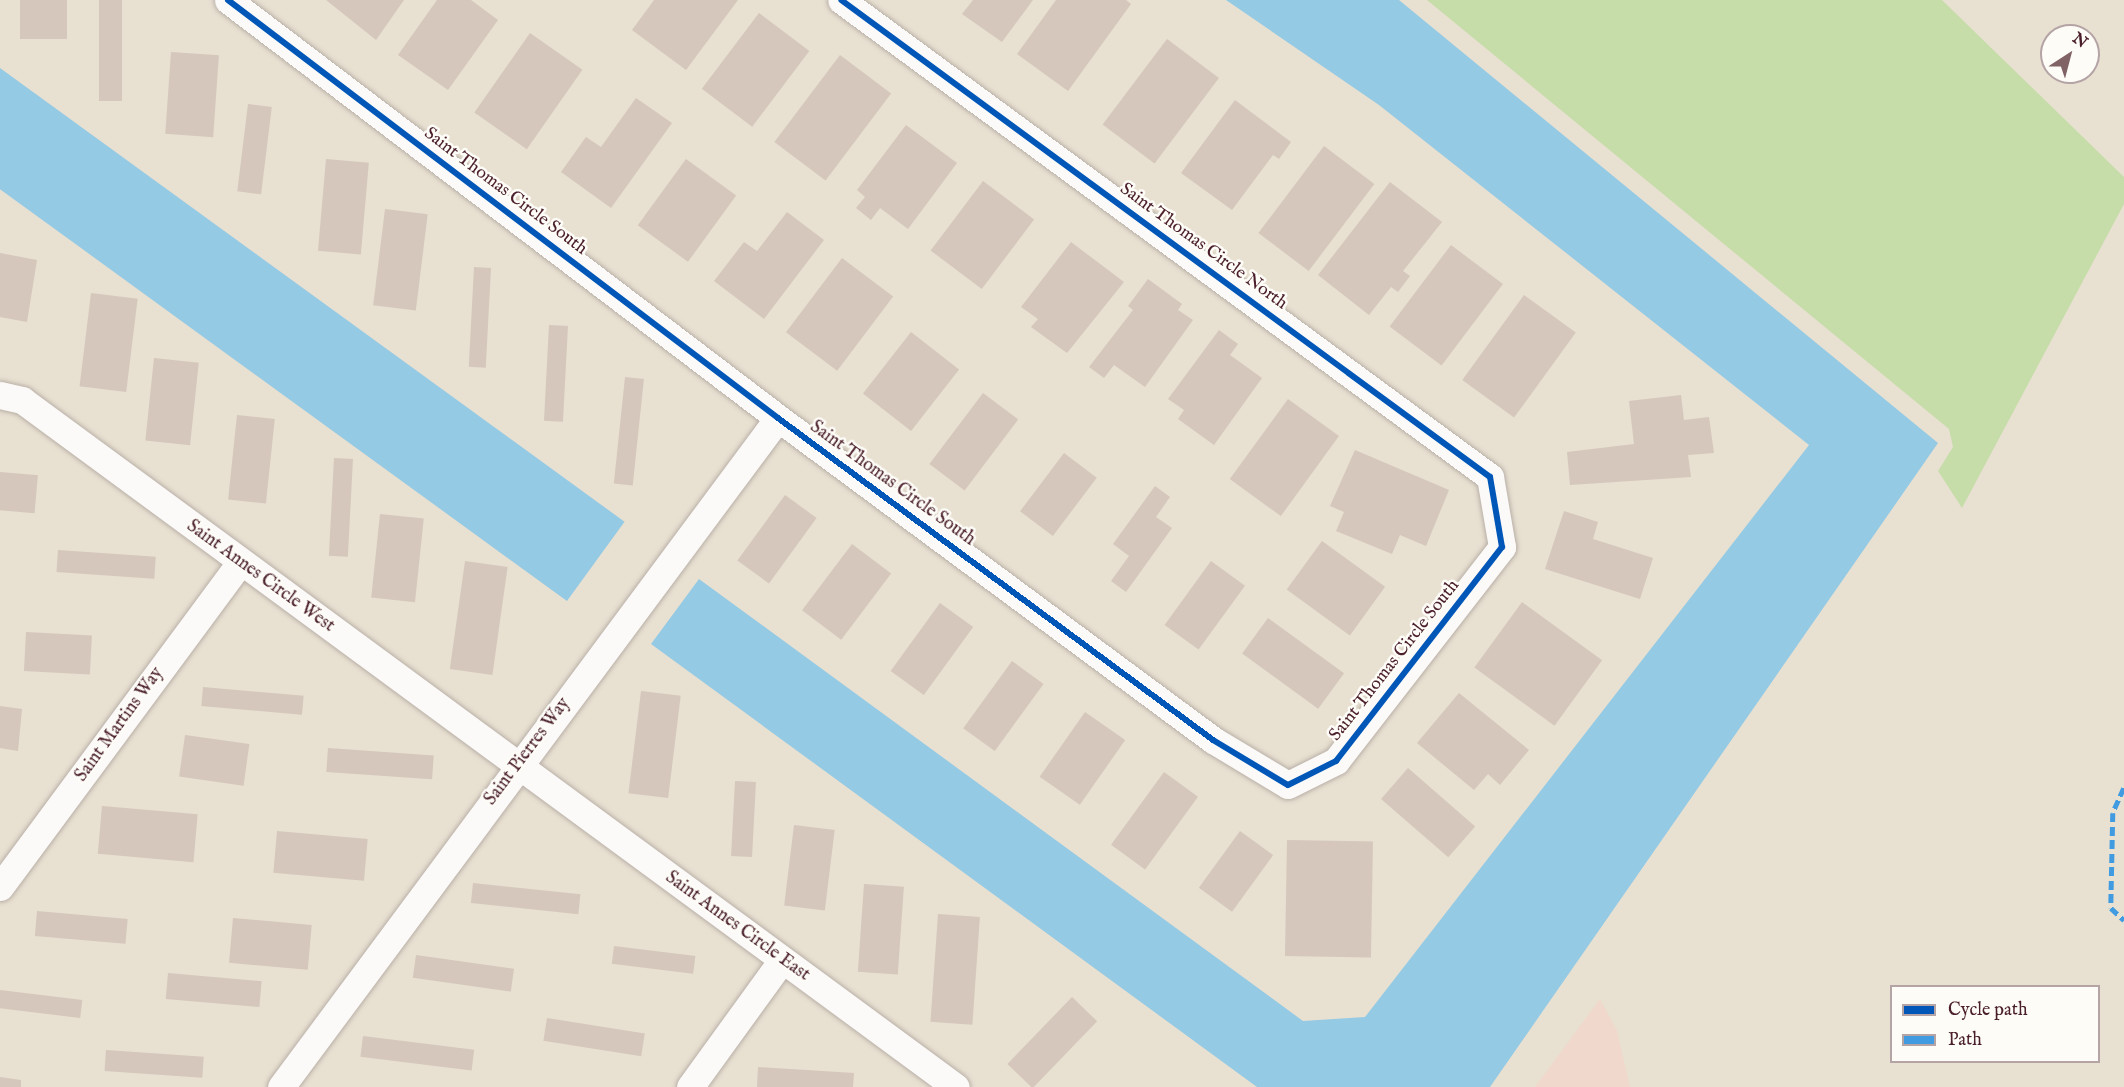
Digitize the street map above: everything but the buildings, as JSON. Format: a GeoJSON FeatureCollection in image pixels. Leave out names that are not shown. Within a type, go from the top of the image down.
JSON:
{"type":"FeatureCollection","features":[{"type":"Feature","properties":{"kind":"street","name":"Saint Thomas Circle South"},"geometry":{"type":"LineString","coordinates":[[228,0],[778,418],[1213,740],[1288,784],[1336,761],[1502,547]]}},
{"type":"Feature","properties":{"kind":"street","name":"Saint Thomas Circle North"},"geometry":{"type":"LineString","coordinates":[[841,0],[1490,477],[1502,547]]}},
{"type":"Feature","properties":{"kind":"street","name":"Saint Annes Circle West"},"geometry":{"type":"LineString","coordinates":[[0,395],[22,400],[518,766]]}},
{"type":"Feature","properties":{"kind":"street","name":"Saint Pierres Way"},"geometry":{"type":"LineString","coordinates":[[281,1087],[778,418]]}},
{"type":"Feature","properties":{"kind":"street","name":"Saint Martins Way"},"geometry":{"type":"LineString","coordinates":[[0,887],[240,563]]}},
{"type":"Feature","properties":{"kind":"street","name":"Saint Annes Circle East"},"geometry":{"type":"LineString","coordinates":[[518,766],[956,1087]]}},
{"type":"Feature","properties":{"kind":"street"},"geometry":{"type":"LineString","coordinates":[[690,1087],[782,960]]}},
{"type":"Feature","properties":{"kind":"shaded area"},"geometry":{"type":"Polygon","coordinates":[[[1600,999],[1617,1031],[1630,1087],[1535,1087],[1600,999]]]}},
{"type":"Feature","properties":{"kind":"green space"},"geometry":{"type":"Polygon","coordinates":[[[1427,0],[1942,0],[2124,177],[2124,204],[1962,508],[1938,471],[1953,447],[1949,429],[1427,0]]]}},
{"type":"Feature","properties":{"kind":"water"},"geometry":{"type":"Polygon","coordinates":[[[1226,0],[1399,0],[1938,443],[1490,1087],[1257,1087],[651,644],[699,579],[1303,1021],[1365,1017],[1809,445],[1379,105],[1226,0]]]}},
{"type":"Feature","properties":{"kind":"water"},"geometry":{"type":"Polygon","coordinates":[[[0,68],[625,522],[567,601],[0,189],[0,68]]]}},
{"type":"Feature","properties":{"kind":"marked path"},"geometry":{"type":"LineString","coordinates":[[2124,788],[2113,813],[2111,908],[2124,920]]}},
{"type":"Feature","properties":{"kind":"cycle path"},"geometry":{"type":"LineString","coordinates":[[228,0],[778,418],[1213,740],[1288,785],[1336,761],[1502,547],[1490,477],[841,0]]}}]}
